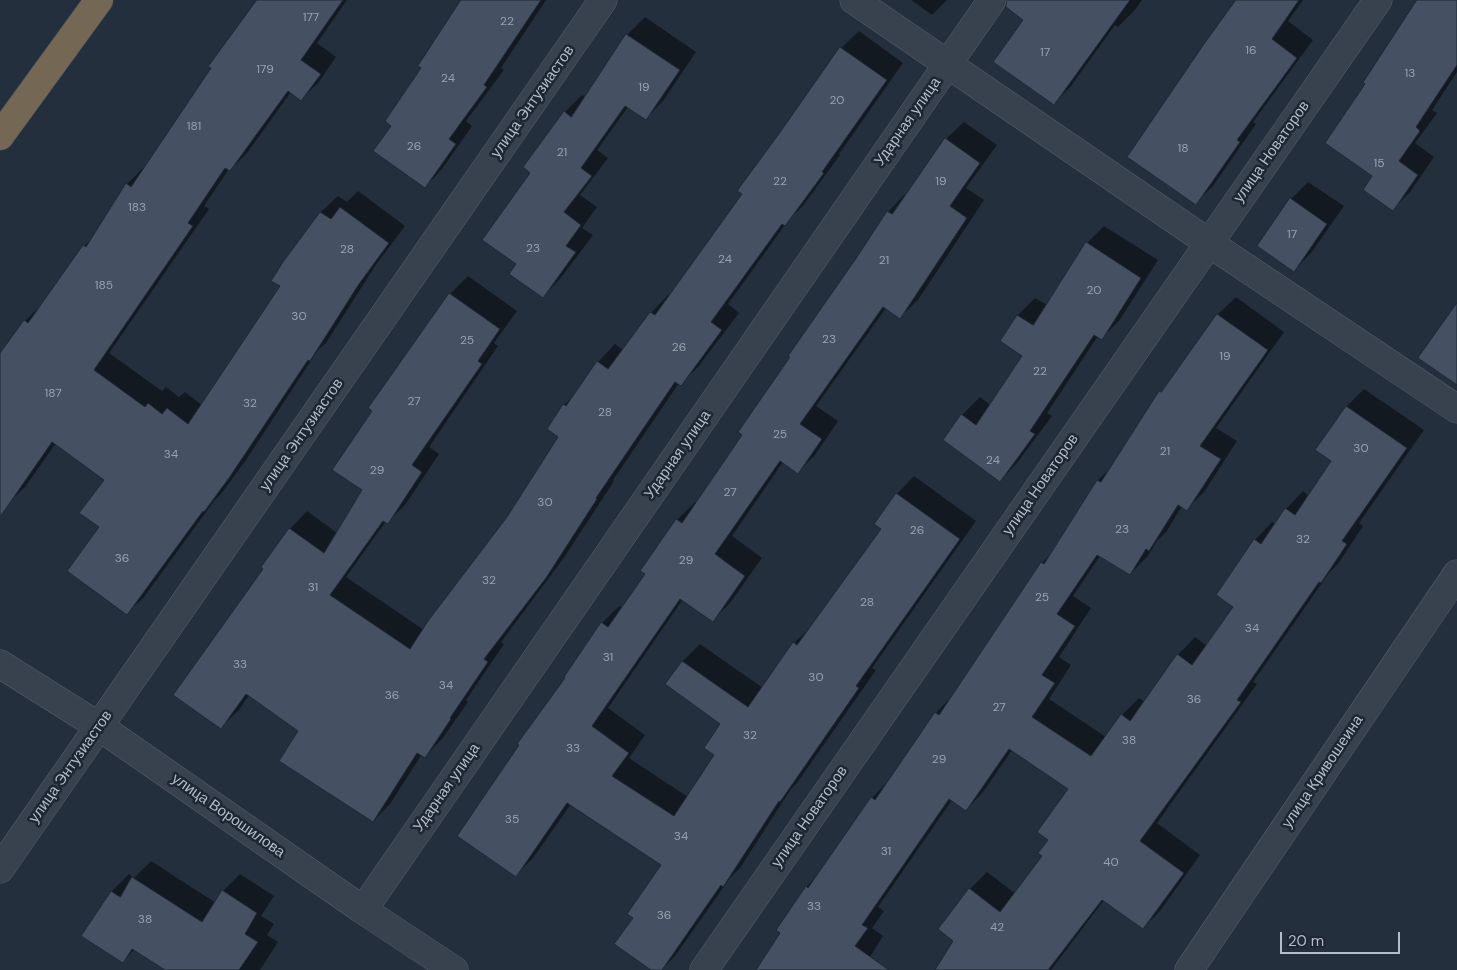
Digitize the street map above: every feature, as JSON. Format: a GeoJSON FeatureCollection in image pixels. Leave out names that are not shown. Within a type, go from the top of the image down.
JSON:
{"type":"FeatureCollection","features":[{"type":"Feature","properties":{"kind":"highway"},"geometry":{"type":"LineString","coordinates":[[0,136],[99,0]]}},
{"type":"Feature","properties":{"kind":"street","name":"улица Энтузиастов"},"geometry":{"type":"LineString","coordinates":[[0,869],[603,0]]}},
{"type":"Feature","properties":{"kind":"street"},"geometry":{"type":"LineString","coordinates":[[854,0],[1209,243],[1457,409]]}},
{"type":"Feature","properties":{"kind":"street","name":"Ударная улица"},"geometry":{"type":"LineString","coordinates":[[363,910],[992,0]]}},
{"type":"Feature","properties":{"kind":"street","name":"улица Новаторов"},"geometry":{"type":"LineString","coordinates":[[704,970],[1378,0]]}},
{"type":"Feature","properties":{"kind":"street","name":"улица Кривошеина"},"geometry":{"type":"LineString","coordinates":[[1189,970],[1457,574]]}},
{"type":"Feature","properties":{"kind":"street","name":"улица Ворошилова"},"geometry":{"type":"LineString","coordinates":[[0,664],[100,727],[363,910],[454,970]]}},
{"type":"Feature","properties":{"kind":"building"},"geometry":{"type":"Polygon","coordinates":[[[257,0],[343,0],[301,60],[321,74],[301,101],[288,91],[230,171],[225,168],[188,223],[193,226],[94,370],[145,407],[148,403],[162,414],[167,408],[188,424],[280,286],[271,281],[320,212],[331,219],[340,207],[389,243],[359,284],[310,361],[308,360],[229,478],[127,615],[67,571],[99,527],[79,513],[104,480],[52,442],[0,517],[0,353],[24,320],[28,323],[83,245],[86,247],[126,183],[131,187],[211,68],[208,67],[257,0]]]}},
{"type":"Feature","properties":{"kind":"building"},"geometry":{"type":"Polygon","coordinates":[[[461,0],[541,0],[484,85],[487,87],[449,139],[456,144],[425,188],[373,151],[391,126],[385,121],[421,68],[418,66],[461,0]]]}},
{"type":"Feature","properties":{"kind":"building"},"geometry":{"type":"Polygon","coordinates":[[[1007,0],[1130,0],[1054,105],[993,62],[1023,20],[1006,7],[1007,0]]]}},
{"type":"Feature","properties":{"kind":"building"},"geometry":{"type":"Polygon","coordinates":[[[1236,0],[1299,0],[1272,39],[1297,58],[1237,140],[1240,142],[1196,205],[1127,157],[1236,0]]]}},
{"type":"Feature","properties":{"kind":"building"},"geometry":{"type":"Polygon","coordinates":[[[1417,0],[1457,0],[1457,65],[1416,127],[1420,131],[1399,161],[1418,175],[1393,211],[1363,190],[1372,176],[1325,143],[1365,84],[1363,83],[1417,0]]]}},
{"type":"Feature","properties":{"kind":"building"},"geometry":{"type":"Polygon","coordinates":[[[626,34],[680,70],[646,120],[625,106],[581,168],[592,176],[564,212],[581,225],[566,246],[576,252],[543,298],[509,274],[516,264],[482,240],[530,173],[523,167],[564,111],[571,117],[626,34]]]}},
{"type":"Feature","properties":{"kind":"building"},"geometry":{"type":"Polygon","coordinates":[[[840,47],[887,80],[822,172],[824,173],[785,226],[782,224],[711,322],[722,330],[681,386],[675,382],[596,498],[546,578],[484,659],[488,662],[425,758],[417,753],[373,822],[279,761],[298,731],[246,694],[221,729],[173,695],[263,569],[261,567],[289,528],[324,553],[362,490],[332,470],[372,411],[368,408],[449,293],[500,329],[478,361],[482,364],[412,465],[422,472],[388,524],[383,521],[330,595],[410,649],[428,621],[507,517],[558,437],[547,429],[563,404],[566,406],[597,361],[608,369],[650,312],[655,315],[742,194],[737,191],[840,47]]]}},
{"type":"Feature","properties":{"kind":"building"},"geometry":{"type":"Polygon","coordinates":[[[945,138],[980,163],[950,206],[967,218],[900,319],[883,307],[800,424],[822,439],[798,474],[780,461],[715,554],[745,576],[713,622],[680,599],[592,726],[629,753],[612,776],[674,816],[714,755],[704,748],[720,724],[665,684],[682,661],[748,707],[793,642],[797,645],[881,529],[874,524],[896,493],[960,539],[856,686],[859,688],[779,801],[723,887],[721,885],[662,970],[651,970],[614,944],[633,918],[627,914],[661,865],[567,803],[516,877],[457,836],[519,745],[517,744],[565,678],[601,622],[608,627],[645,574],[640,571],[676,519],[682,523],[742,435],[738,432],[887,211],[892,214],[945,138]]]}},
{"type":"Feature","properties":{"kind":"building"},"geometry":{"type":"Polygon","coordinates":[[[1290,198],[1327,224],[1294,272],[1257,246],[1290,198]]]}},
{"type":"Feature","properties":{"kind":"building"},"geometry":{"type":"Polygon","coordinates":[[[1086,242],[1141,278],[1102,340],[1094,335],[1030,431],[1035,434],[1000,482],[943,440],[961,414],[976,425],[1022,356],[1000,341],[1017,315],[1033,325],[1086,242]]]}},
{"type":"Feature","properties":{"kind":"building"},"geometry":{"type":"Polygon","coordinates":[[[1457,303],[1457,385],[1418,358],[1457,303]]]}},
{"type":"Feature","properties":{"kind":"building"},"geometry":{"type":"Polygon","coordinates":[[[1217,314],[1268,350],[1200,446],[1221,459],[1187,511],[1178,505],[1149,551],[1146,549],[1130,575],[1097,555],[1057,614],[1075,626],[1042,675],[1055,683],[1032,717],[1091,756],[1121,714],[1130,721],[1177,654],[1192,665],[1233,607],[1216,595],[1254,539],[1261,544],[1285,508],[1295,515],[1331,461],[1315,450],[1346,406],[1407,448],[1342,541],[1347,544],[1321,583],[1319,582],[1237,700],[1241,702],[1140,841],[1184,873],[1143,929],[1102,900],[1048,970],[935,970],[953,941],[938,929],[969,888],[1000,912],[1042,856],[1038,853],[1048,840],[1037,832],[1068,789],[1009,749],[966,811],[949,799],[862,925],[868,928],[855,946],[889,970],[756,970],[780,933],[776,930],[806,886],[808,888],[871,797],[875,800],[935,712],[939,715],[1041,562],[1044,564],[1097,480],[1101,482],[1159,391],[1161,392],[1217,314]]]}},
{"type":"Feature","properties":{"kind":"building"},"geometry":{"type":"Polygon","coordinates":[[[132,877],[202,922],[222,890],[257,913],[245,934],[258,942],[239,970],[165,970],[132,949],[123,963],[81,936],[111,891],[120,897],[132,877]]]}}]}
